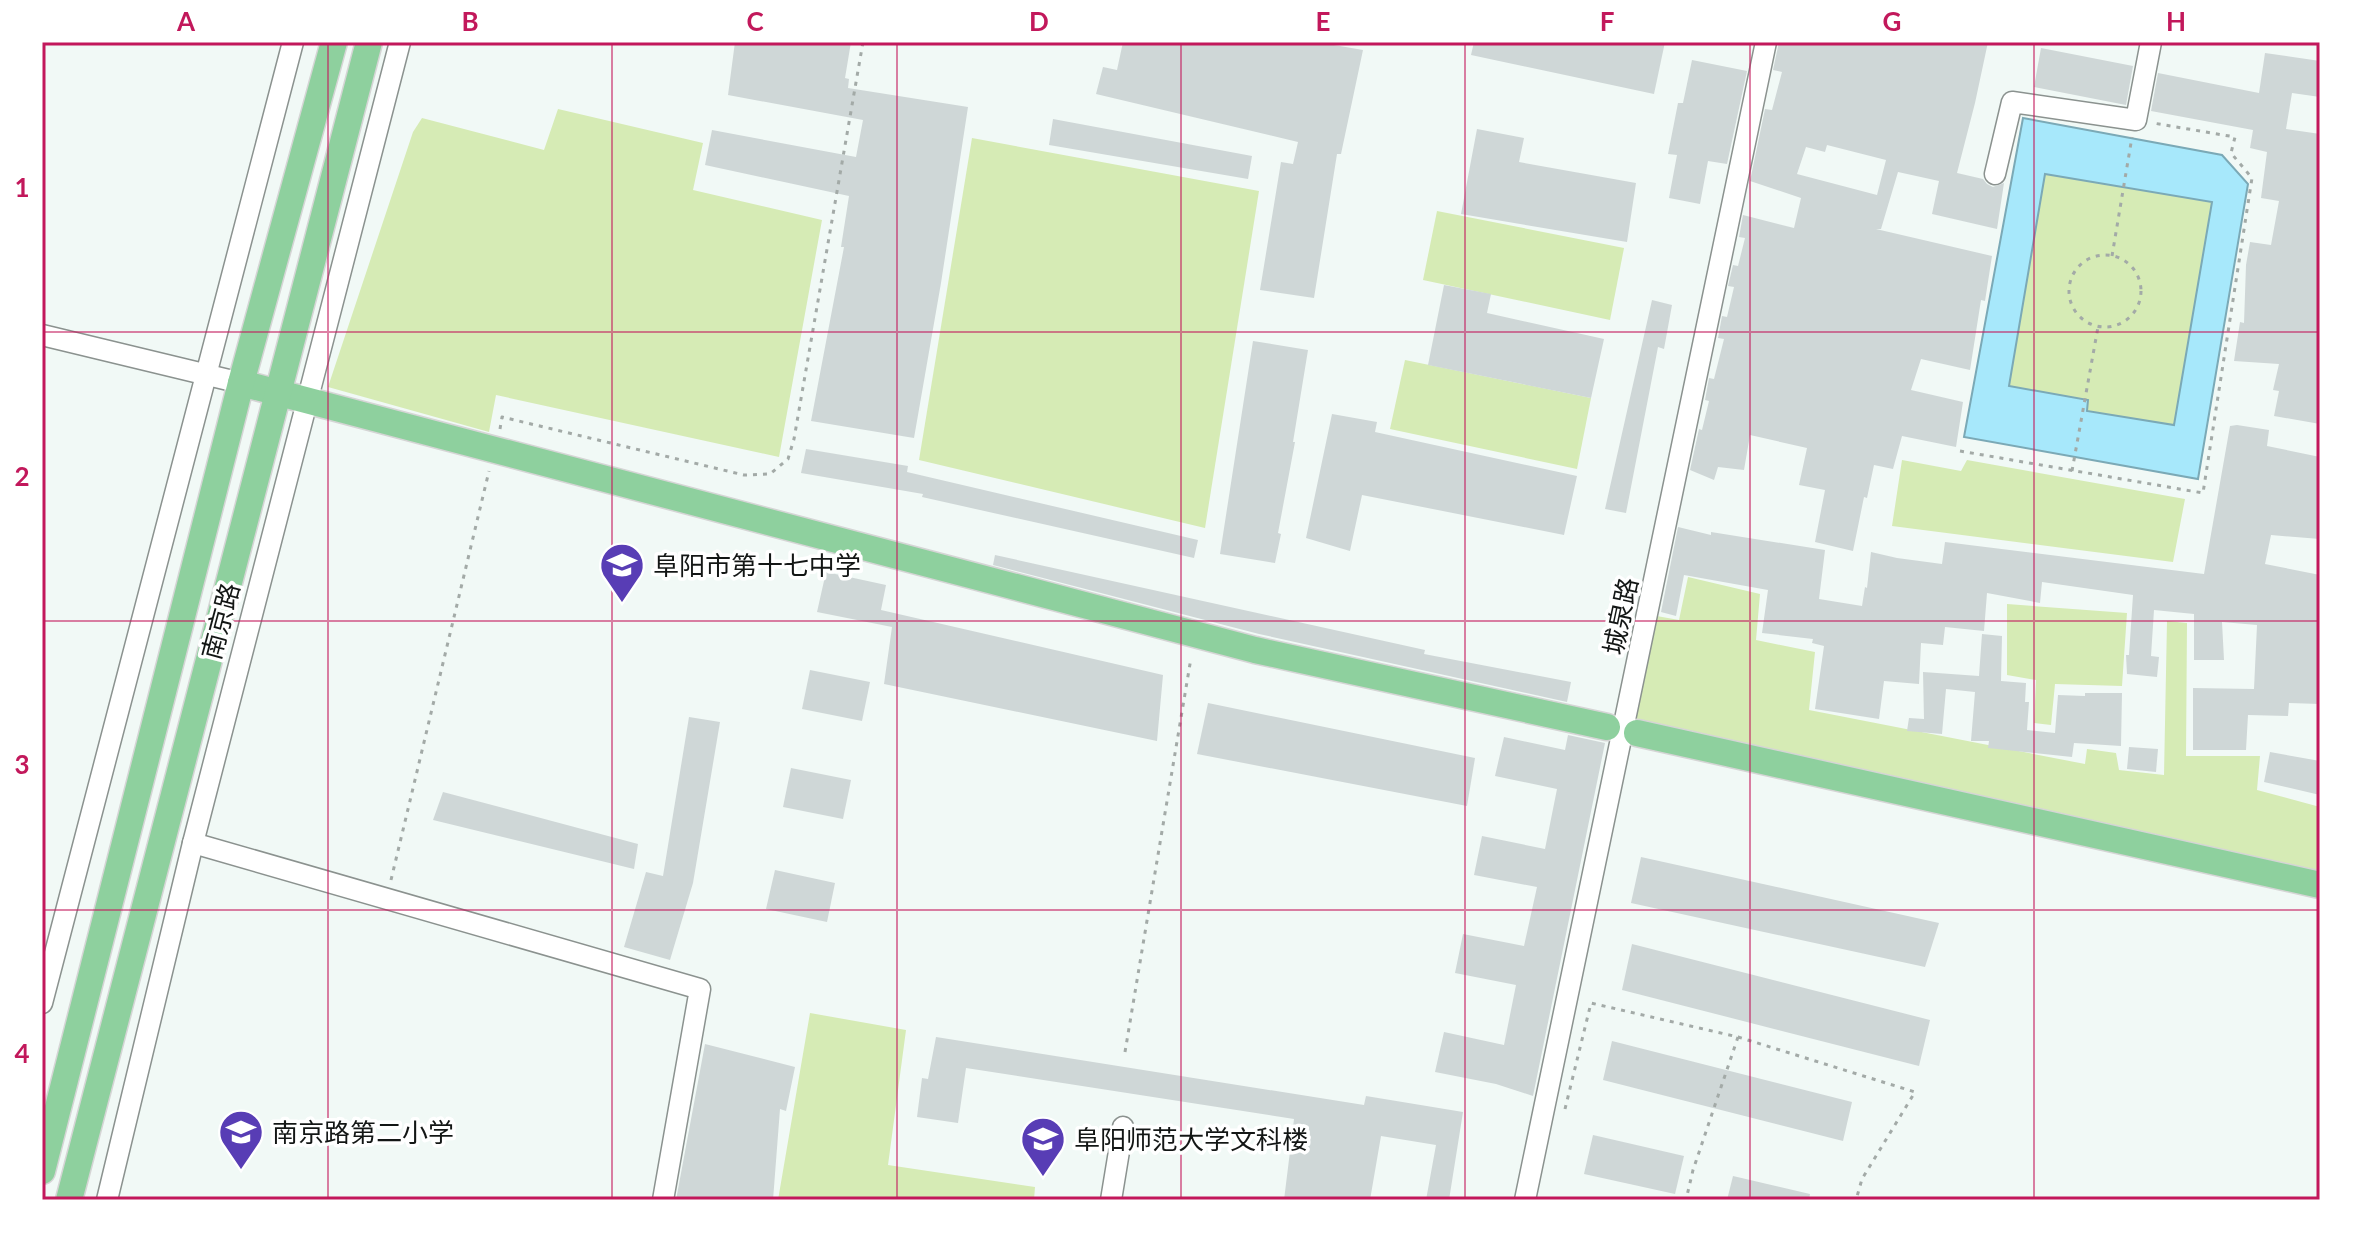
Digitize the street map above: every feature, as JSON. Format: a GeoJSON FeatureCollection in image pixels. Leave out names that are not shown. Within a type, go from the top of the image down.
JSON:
{"type":"FeatureCollection","features":[{"type":"Feature","properties":{"kind":"main road","name":"南京路"},"geometry":{"type":"LineString","coordinates":[[42,1171],[241,383],[334,42]]}},
{"type":"Feature","properties":{"kind":"main road","name":"南京路"},"geometry":{"type":"LineString","coordinates":[[69,1200],[369,42]]}},
{"type":"Feature","properties":{"kind":"main road"},"geometry":{"type":"LineString","coordinates":[[241,383],[1255,650],[1607,727]]}},
{"type":"Feature","properties":{"kind":"main road"},"geometry":{"type":"LineString","coordinates":[[1637,733],[2320,885]]}},
{"type":"Feature","properties":{"kind":"street"},"geometry":{"type":"LineString","coordinates":[[42,1003],[293,42]]}},
{"type":"Feature","properties":{"kind":"street"},"geometry":{"type":"LineString","coordinates":[[107,1200],[193,843],[310,400],[400,42]]}},
{"type":"Feature","properties":{"kind":"street","name":"城泉路"},"geometry":{"type":"LineString","coordinates":[[1525,1200],[1766,42]]}},
{"type":"Feature","properties":{"kind":"street"},"geometry":{"type":"LineString","coordinates":[[1995,174],[2012,102],[2135,125],[2151,42]]}},
{"type":"Feature","properties":{"kind":"street"},"geometry":{"type":"LineString","coordinates":[[42,335],[241,383]]}},
{"type":"Feature","properties":{"kind":"street"},"geometry":{"type":"LineString","coordinates":[[193,843],[700,989],[663,1200]]}},
{"type":"Feature","properties":{"kind":"street"},"geometry":{"type":"LineString","coordinates":[[1111,1200],[1123,1127]]}},
{"type":"Feature","properties":{"kind":"path"},"geometry":{"type":"LineString","coordinates":[[1960,451],[2203,493],[2252,178],[2231,153],[2235,137],[2135,125],[2112,256]]}},
{"type":"Feature","properties":{"kind":"path"},"geometry":{"type":"LineString","coordinates":[[2097,256],[2112,256],[2125,261],[2135,271],[2140,284],[2140,298],[2135,311],[2125,321],[2098,327],[2085,321],[2075,311],[2069,298],[2069,284],[2074,271],[2084,261],[2097,256]]}},
{"type":"Feature","properties":{"kind":"path"},"geometry":{"type":"LineString","coordinates":[[2072,471],[2098,327]]}},
{"type":"Feature","properties":{"kind":"path"},"geometry":{"type":"LineString","coordinates":[[1125,1052],[1191,658]]}},
{"type":"Feature","properties":{"kind":"path"},"geometry":{"type":"LineString","coordinates":[[1563,1118],[1591,1003],[1738,1037],[1915,1092],[1862,1179],[1856,1200]]}},
{"type":"Feature","properties":{"kind":"path"},"geometry":{"type":"LineString","coordinates":[[1686,1200],[1693,1170],[1738,1037]]}},
{"type":"Feature","properties":{"kind":"green space"},"geometry":{"type":"Polygon","coordinates":[[[558,109],[703,143],[693,190],[822,220],[779,457],[496,395],[489,432],[328,387],[413,132],[422,118],[544,150],[558,109]]]}},
{"type":"Feature","properties":{"kind":"green space"},"geometry":{"type":"Polygon","coordinates":[[[972,138],[1259,191],[1205,528],[919,460],[972,138]]]}},
{"type":"Feature","properties":{"kind":"green space"},"geometry":{"type":"Polygon","coordinates":[[[2045,174],[2212,202],[2174,426],[2086,411],[2088,400],[2009,386],[2045,174]]]}},
{"type":"Feature","properties":{"kind":"green space"},"geometry":{"type":"Polygon","coordinates":[[[1437,211],[1624,248],[1610,320],[1423,280],[1437,211]]]}},
{"type":"Feature","properties":{"kind":"green space"},"geometry":{"type":"Polygon","coordinates":[[[1405,360],[1591,398],[1577,469],[1390,429],[1405,360]]]}},
{"type":"Feature","properties":{"kind":"green space"},"geometry":{"type":"Polygon","coordinates":[[[1902,460],[1961,471],[1967,460],[2185,499],[2173,562],[1892,526],[1902,460]]]}},
{"type":"Feature","properties":{"kind":"green space"},"geometry":{"type":"Polygon","coordinates":[[[1688,577],[1760,594],[1756,640],[1815,652],[1809,710],[2085,764],[2087,749],[2116,753],[2119,770],[2164,775],[2167,621],[2187,623],[2186,756],[2260,756],[2257,790],[2320,807],[2320,876],[1632,723],[1651,615],[1679,620],[1688,577]]]}},
{"type":"Feature","properties":{"kind":"green space"},"geometry":{"type":"Polygon","coordinates":[[[2007,604],[2127,613],[2122,686],[2055,684],[2051,725],[2034,723],[2036,680],[2007,675],[2007,604]]]}},
{"type":"Feature","properties":{"kind":"green space"},"geometry":{"type":"Polygon","coordinates":[[[810,1013],[906,1030],[888,1165],[1035,1187],[1034,1200],[778,1200],[810,1013]]]}},
{"type":"Feature","properties":{"kind":"water"},"geometry":{"type":"Polygon","coordinates":[[[2023,118],[2222,155],[2248,184],[2198,479],[1964,437],[2023,118]],[[2045,174],[2009,386],[2088,400],[2087,411],[2174,425],[2212,202],[2045,174]]]}},
{"type":"Feature","properties":{"kind":"building"},"geometry":{"type":"Polygon","coordinates":[[[735,42],[851,42],[845,78],[849,79],[848,88],[968,107],[914,438],[811,421],[844,247],[841,247],[849,196],[705,165],[712,130],[856,157],[863,120],[728,95],[735,42]]]}},
{"type":"Feature","properties":{"kind":"building"},"geometry":{"type":"Polygon","coordinates":[[[1123,42],[1335,42],[1334,45],[1363,50],[1341,154],[1337,154],[1314,298],[1260,290],[1281,162],[1293,164],[1298,142],[1096,94],[1103,67],[1117,70],[1123,42]]]}},
{"type":"Feature","properties":{"kind":"building"},"geometry":{"type":"Polygon","coordinates":[[[1474,42],[1665,42],[1654,94],[1471,55],[1474,42]]]}},
{"type":"Feature","properties":{"kind":"building"},"geometry":{"type":"Polygon","coordinates":[[[1779,42],[1988,42],[1957,173],[1983,179],[1993,187],[2004,183],[1997,229],[1932,214],[1939,181],[1898,172],[1881,229],[1876,229],[1992,256],[1985,301],[1981,300],[1970,370],[1921,359],[1911,390],[1963,402],[1956,447],[1902,436],[1893,469],[1874,465],[1853,551],[1815,542],[1825,490],[1799,485],[1807,448],[1750,435],[1744,470],[1718,467],[1714,480],[1690,470],[1709,401],[1705,400],[1709,378],[1714,379],[1724,339],[1718,338],[1722,316],[1727,317],[1734,287],[1728,286],[1733,265],[1738,266],[1745,238],[1739,237],[1743,215],[1794,228],[1801,198],[1750,181],[1765,109],[1772,110],[1782,72],[1773,70],[1779,42]],[[1827,145],[1825,152],[1806,147],[1797,174],[1877,195],[1886,160],[1827,145]]]}},
{"type":"Feature","properties":{"kind":"building"},"geometry":{"type":"Polygon","coordinates":[[[2041,48],[2133,66],[2126,105],[2034,87],[2041,48]]]}},
{"type":"Feature","properties":{"kind":"building"},"geometry":{"type":"Polygon","coordinates":[[[2265,53],[2320,61],[2320,97],[2292,93],[2286,129],[2320,134],[2320,424],[2274,416],[2279,391],[2273,390],[2279,364],[2234,361],[2240,322],[2244,323],[2250,242],[2271,245],[2279,201],[2261,198],[2267,152],[2250,148],[2253,130],[2151,111],[2158,73],[2259,93],[2265,53]]]}},
{"type":"Feature","properties":{"kind":"building"},"geometry":{"type":"Polygon","coordinates":[[[1692,60],[1747,71],[1727,164],[1708,161],[1700,204],[1669,198],[1677,155],[1668,154],[1678,103],[1683,103],[1692,60]]]}},
{"type":"Feature","properties":{"kind":"building"},"geometry":{"type":"Polygon","coordinates":[[[1053,119],[1252,156],[1248,179],[1049,145],[1053,119]]]}},
{"type":"Feature","properties":{"kind":"building"},"geometry":{"type":"Polygon","coordinates":[[[1477,129],[1524,138],[1519,162],[1636,183],[1627,242],[1461,214],[1477,129]]]}},
{"type":"Feature","properties":{"kind":"building"},"geometry":{"type":"Polygon","coordinates":[[[1444,285],[1491,294],[1487,313],[1604,339],[1591,398],[1428,365],[1444,285]]]}},
{"type":"Feature","properties":{"kind":"building"},"geometry":{"type":"Polygon","coordinates":[[[1652,300],[1672,305],[1664,349],[1658,347],[1626,513],[1605,509],[1652,300]]]}},
{"type":"Feature","properties":{"kind":"building"},"geometry":{"type":"Polygon","coordinates":[[[1253,341],[1308,350],[1275,563],[1220,554],[1253,341]]]}},
{"type":"Feature","properties":{"kind":"building"},"geometry":{"type":"Polygon","coordinates":[[[1332,414],[1377,422],[1375,432],[1577,476],[1564,535],[1362,495],[1350,551],[1306,538],[1332,414]]]}},
{"type":"Feature","properties":{"kind":"building"},"geometry":{"type":"Polygon","coordinates":[[[2230,426],[2269,430],[2267,446],[2320,457],[2320,539],[2271,535],[2265,564],[2320,575],[2320,704],[2289,703],[2288,716],[2248,715],[2246,750],[2193,750],[2193,688],[2254,689],[2257,625],[2222,622],[2224,660],[2194,660],[2194,614],[2154,610],[2151,656],[2159,657],[2157,677],[2127,674],[2126,655],[2129,655],[2133,595],[2042,582],[2040,603],[1987,593],[1984,631],[1945,627],[1943,645],[1921,643],[1919,684],[1884,681],[1879,719],[1815,709],[1824,646],[1812,643],[1813,639],[1762,633],[1768,590],[1684,575],[1676,616],[1661,612],[1678,527],[1711,535],[1711,532],[1825,550],[1819,599],[1862,606],[1871,552],[1942,564],[1945,542],[2204,574],[2230,426]]]}},
{"type":"Feature","properties":{"kind":"building"},"geometry":{"type":"Polygon","coordinates":[[[806,449],[908,466],[907,472],[1198,540],[1194,558],[922,497],[923,494],[801,473],[806,449]]]}},
{"type":"Feature","properties":{"kind":"building"},"geometry":{"type":"Polygon","coordinates":[[[995,555],[1425,650],[1424,654],[1571,682],[1567,702],[1259,634],[993,565],[995,555]]]}},
{"type":"Feature","properties":{"kind":"building"},"geometry":{"type":"Polygon","coordinates":[[[826,572],[886,585],[881,610],[1163,675],[1157,741],[884,684],[892,627],[817,612],[826,572]]]}},
{"type":"Feature","properties":{"kind":"building"},"geometry":{"type":"Polygon","coordinates":[[[1982,634],[2002,636],[2001,681],[2026,683],[2025,702],[2029,702],[2027,730],[2055,733],[2058,695],[2122,693],[2121,746],[2074,743],[2072,757],[1988,748],[1989,741],[1971,741],[1975,692],[1946,689],[1942,734],[1907,731],[1909,718],[1924,719],[1923,672],[1979,676],[1982,634]]]}},
{"type":"Feature","properties":{"kind":"building"},"geometry":{"type":"Polygon","coordinates":[[[810,670],[870,682],[862,721],[802,709],[810,670]]]}},
{"type":"Feature","properties":{"kind":"building"},"geometry":{"type":"Polygon","coordinates":[[[1208,703],[1475,758],[1467,806],[1197,754],[1208,703]]]}},
{"type":"Feature","properties":{"kind":"building"},"geometry":{"type":"Polygon","coordinates":[[[689,717],[720,722],[693,883],[670,960],[624,947],[646,872],[663,876],[689,717]]]}},
{"type":"Feature","properties":{"kind":"building"},"geometry":{"type":"Polygon","coordinates":[[[1568,735],[1605,743],[1533,1096],[1496,1084],[1435,1072],[1444,1032],[1504,1045],[1516,985],[1455,973],[1463,934],[1524,946],[1537,887],[1474,875],[1482,836],[1545,849],[1557,789],[1495,776],[1504,737],[1565,750],[1568,735]]]}},
{"type":"Feature","properties":{"kind":"building"},"geometry":{"type":"Polygon","coordinates":[[[2129,747],[2158,749],[2156,772],[2127,769],[2129,747]]]}},
{"type":"Feature","properties":{"kind":"building"},"geometry":{"type":"Polygon","coordinates":[[[2270,752],[2320,761],[2320,795],[2264,782],[2270,752]]]}},
{"type":"Feature","properties":{"kind":"building"},"geometry":{"type":"Polygon","coordinates":[[[791,768],[851,780],[843,819],[783,807],[791,768]]]}},
{"type":"Feature","properties":{"kind":"building"},"geometry":{"type":"Polygon","coordinates":[[[443,792],[638,844],[634,869],[433,820],[443,792]]]}},
{"type":"Feature","properties":{"kind":"building"},"geometry":{"type":"Polygon","coordinates":[[[1641,857],[1939,923],[1925,967],[1631,903],[1641,857]]]}},
{"type":"Feature","properties":{"kind":"building"},"geometry":{"type":"Polygon","coordinates":[[[775,870],[835,883],[827,922],[766,909],[775,870]]]}},
{"type":"Feature","properties":{"kind":"building"},"geometry":{"type":"Polygon","coordinates":[[[1632,944],[1930,1020],[1919,1066],[1622,990],[1632,944]]]}},
{"type":"Feature","properties":{"kind":"building"},"geometry":{"type":"Polygon","coordinates":[[[936,1037],[1364,1105],[1366,1096],[1463,1112],[1449,1200],[1426,1200],[1436,1145],[1381,1136],[1370,1200],[1284,1200],[1294,1119],[966,1068],[958,1123],[917,1117],[922,1078],[928,1079],[936,1037]]]}},
{"type":"Feature","properties":{"kind":"building"},"geometry":{"type":"Polygon","coordinates":[[[1612,1041],[1852,1102],[1843,1141],[1603,1080],[1612,1041]]]}},
{"type":"Feature","properties":{"kind":"building"},"geometry":{"type":"Polygon","coordinates":[[[705,1044],[795,1067],[786,1111],[780,1109],[773,1200],[676,1200],[705,1044]]]}},
{"type":"Feature","properties":{"kind":"building"},"geometry":{"type":"Polygon","coordinates":[[[1593,1135],[1684,1156],[1675,1194],[1584,1174],[1593,1135]]]}},
{"type":"Feature","properties":{"kind":"building"},"geometry":{"type":"Polygon","coordinates":[[[1733,1176],[1810,1194],[1809,1200],[1727,1200],[1733,1176]]]}},
{"type":"Feature","properties":{"kind":"place","name":"阜阳市第十七中学"},"geometry":{"type":"Point","coordinates":[622,604]}},
{"type":"Feature","properties":{"kind":"place","name":"南京路第二小学"},"geometry":{"type":"Point","coordinates":[241,1171]}},
{"type":"Feature","properties":{"kind":"place","name":"阜阳师范大学文科楼"},"geometry":{"type":"Point","coordinates":[1043,1178]}}]}
